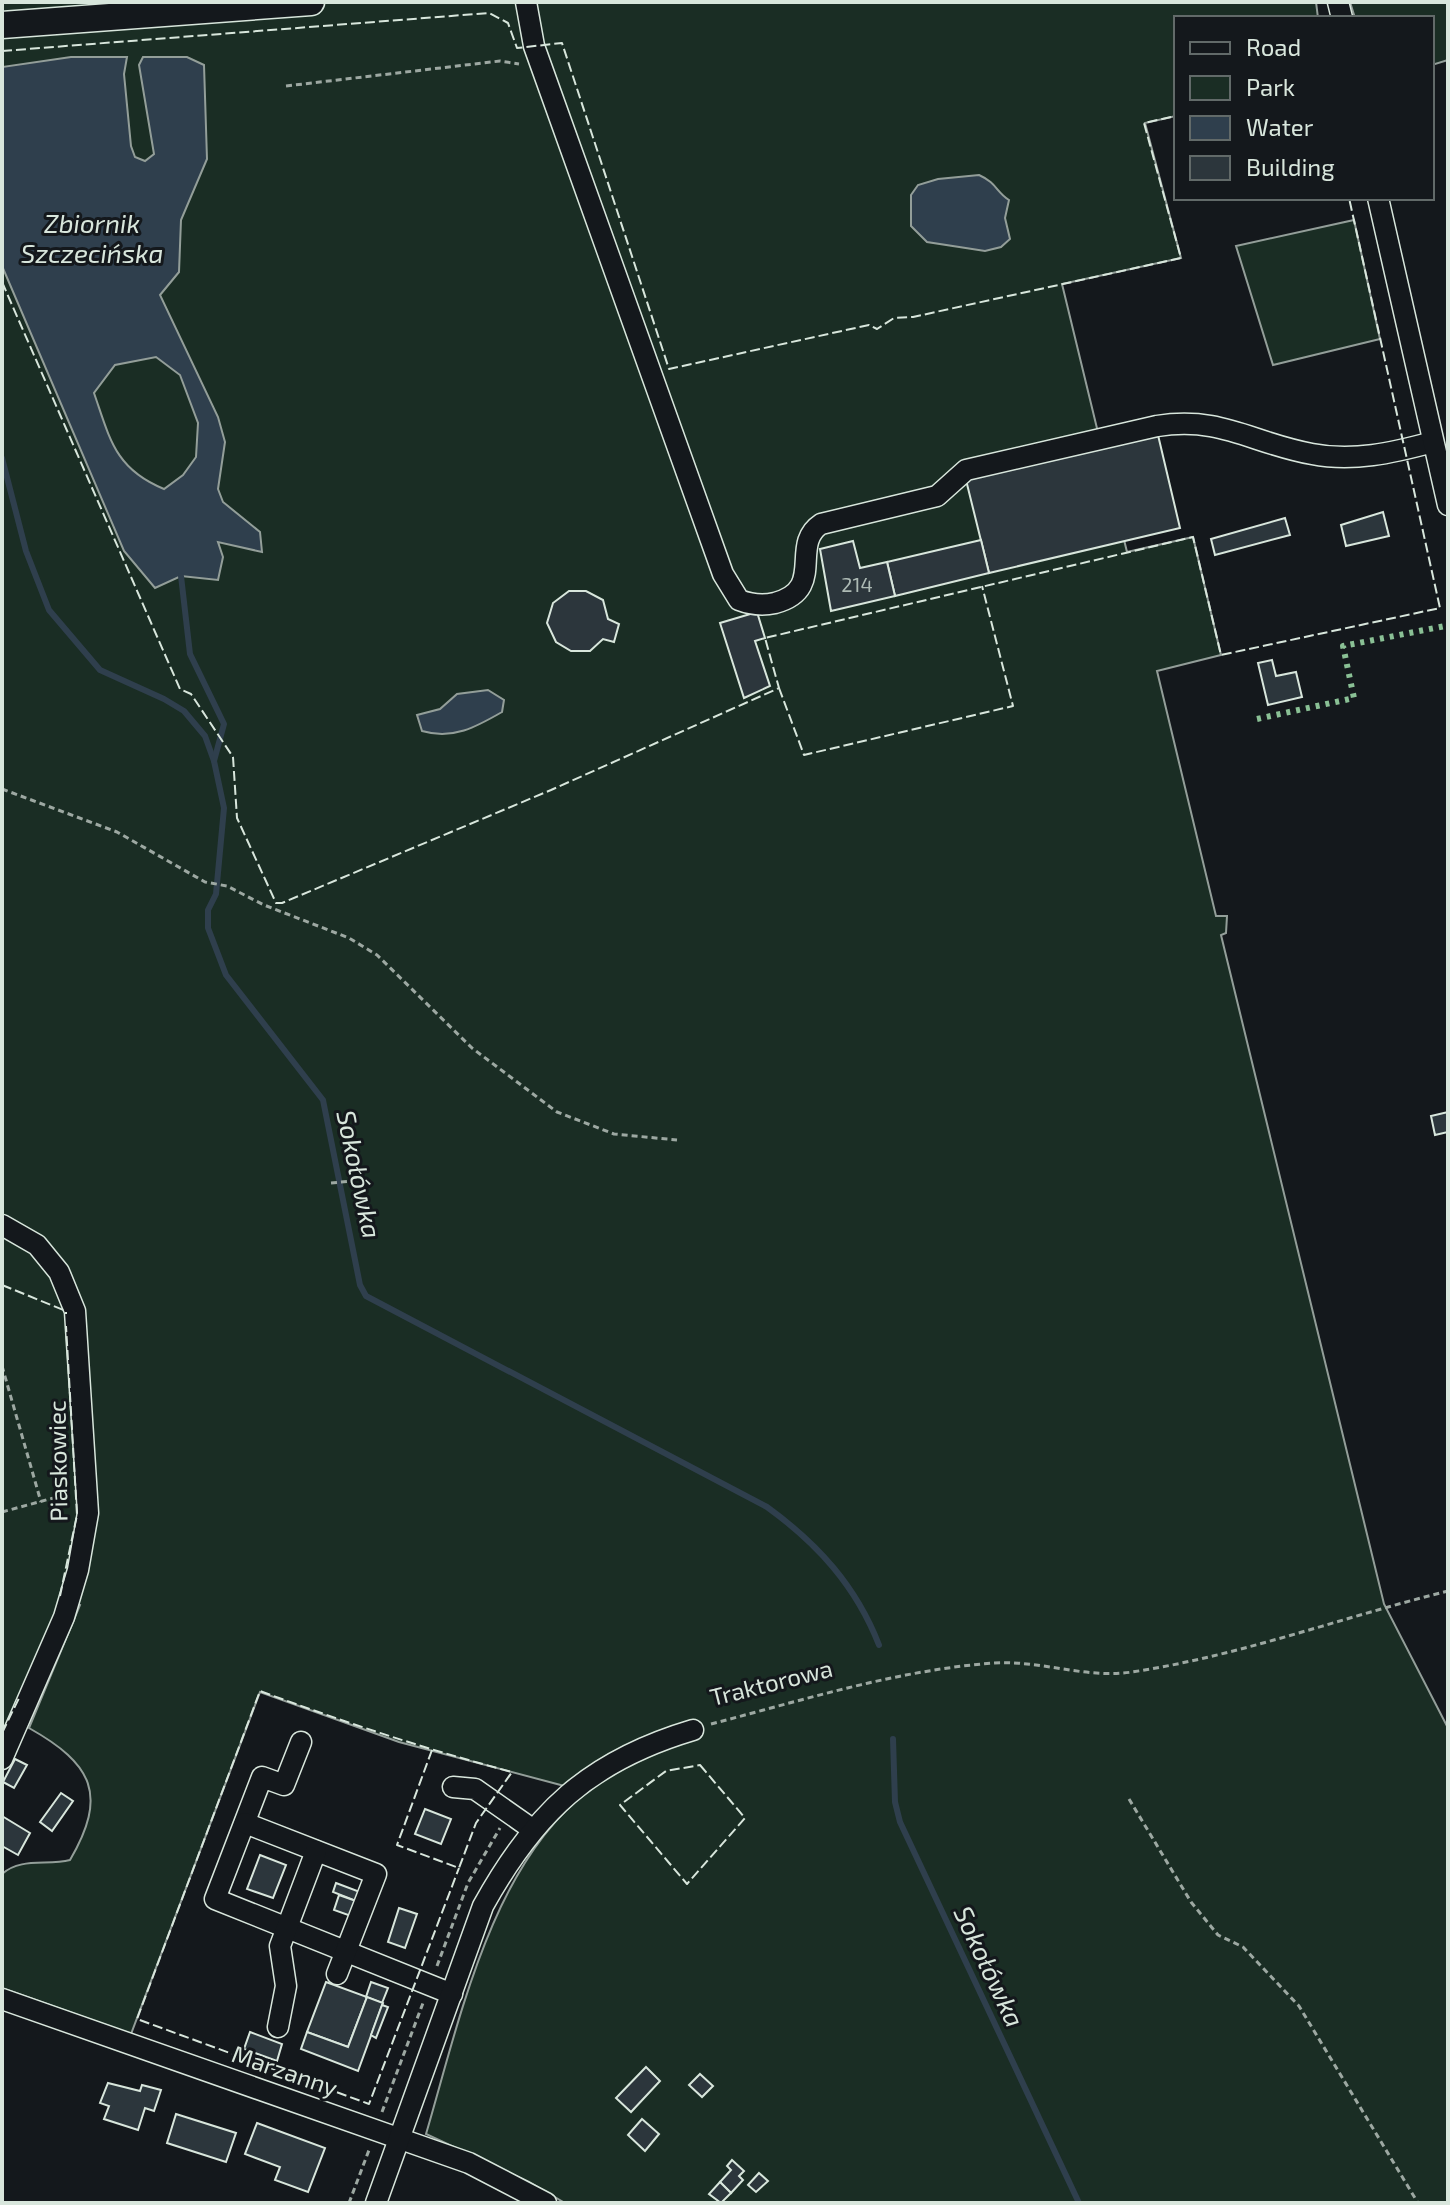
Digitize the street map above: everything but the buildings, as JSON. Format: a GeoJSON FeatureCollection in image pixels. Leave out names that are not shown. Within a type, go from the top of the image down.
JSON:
{"type":"FeatureCollection","features":[{"type":"Feature","properties":{"kind":"main road"},"geometry":{"type":"LineString","coordinates":[[2,25],[311,2]]}},
{"type":"Feature","properties":{"kind":"street"},"geometry":{"type":"LineString","coordinates":[[526,2],[534,46],[544,76],[723,574],[734,594],[746,603],[764,606],[776,603],[787,600],[799,589],[807,572],[806,548],[812,530],[821,524],[937,496],[966,470],[1182,422],[1214,424],[1286,448],[1343,458],[1365,458],[1433,442]]}},
{"type":"Feature","properties":{"kind":"street"},"geometry":{"type":"LineString","coordinates":[[1378,200],[1448,505]]}},
{"type":"Feature","properties":{"kind":"street","name":"Piaskowiec"},"geometry":{"type":"LineString","coordinates":[[2,1225],[37,1245],[59,1272],[75,1311],[88,1513],[78,1570],[64,1617],[2,1759]]}},
{"type":"Feature","properties":{"kind":"street","name":"Traktorowa"},"geometry":{"type":"LineString","coordinates":[[376,2203],[483,1906],[532,1829],[556,1803],[604,1766],[649,1743],[693,1730]]}},
{"type":"Feature","properties":{"kind":"street"},"geometry":{"type":"LineString","coordinates":[[301,1742],[284,1785],[262,1777],[215,1899],[452,1994]]}},
{"type":"Feature","properties":{"kind":"street"},"geometry":{"type":"LineString","coordinates":[[453,1787],[475,1789],[532,1829]]}},
{"type":"Feature","properties":{"kind":"street"},"geometry":{"type":"LineString","coordinates":[[245,1823],[376,1874],[337,1974]]}},
{"type":"Feature","properties":{"kind":"street"},"geometry":{"type":"LineString","coordinates":[[278,2027],[286,1986],[280,1946],[316,1851]]}},
{"type":"Feature","properties":{"kind":"street","name":"Marzanny"},"geometry":{"type":"LineString","coordinates":[[2,1999],[491,2172],[546,2203]]}},
{"type":"Feature","properties":{"kind":"path"},"geometry":{"type":"LineString","coordinates":[[286,86],[500,61],[517,63],[544,76]]}},
{"type":"Feature","properties":{"kind":"path"},"geometry":{"type":"LineString","coordinates":[[2,789],[117,832],[205,882],[227,886],[264,905],[349,938],[377,955],[472,1048],[557,1112],[614,1134],[677,1140]]}},
{"type":"Feature","properties":{"kind":"path"},"geometry":{"type":"LineString","coordinates":[[331,1183],[352,1181]]}},
{"type":"Feature","properties":{"kind":"path"},"geometry":{"type":"LineString","coordinates":[[2,1366],[41,1502]]}},
{"type":"Feature","properties":{"kind":"path"},"geometry":{"type":"LineString","coordinates":[[2,1512],[75,1493]]}},
{"type":"Feature","properties":{"kind":"path","name":"Traktorowa"},"geometry":{"type":"LineString","coordinates":[[693,1730],[891,1678],[936,1670],[1023,1662],[1092,1674],[1135,1671],[1224,1652],[1448,1591]]}},
{"type":"Feature","properties":{"kind":"path"},"geometry":{"type":"LineString","coordinates":[[1129,1799],[1191,1902],[1218,1935],[1243,1947],[1299,2006],[1418,2203]]}},
{"type":"Feature","properties":{"kind":"green space"},"geometry":{"type":"Polygon","coordinates":[[[2,2],[1316,2],[1318,16],[1174,16],[1174,116],[1145,123],[1181,258],[1062,284],[1127,552],[1193,537],[1221,655],[1157,671],[1216,916],[1227,916],[1226,933],[1221,935],[1384,1604],[1448,1728],[1448,2203],[565,2203],[529,2182],[426,2134],[466,1996],[503,1903],[526,1861],[554,1823],[587,1792],[399,1742],[260,1692],[131,2034],[2,1988],[2,1874],[17,1865],[70,1860],[89,1817],[91,1799],[88,1783],[80,1768],[51,1741],[29,1728],[80,1605],[61,1596],[55,1623],[2,1733],[2,2]]]}},
{"type":"Feature","properties":{"kind":"green space"},"geometry":{"type":"Polygon","coordinates":[[[1350,2],[1448,2],[1448,60],[1434,64],[1434,16],[1354,16],[1350,2]]]}},
{"type":"Feature","properties":{"kind":"green space"},"geometry":{"type":"Polygon","coordinates":[[[1354,220],[1380,339],[1273,365],[1236,246],[1354,220]]]}},
{"type":"Feature","properties":{"kind":"water","name":"Zbiornik Szczecińska"},"geometry":{"type":"Polygon","coordinates":[[[71,57],[127,57],[124,74],[131,146],[135,157],[145,161],[154,154],[139,65],[143,57],[187,57],[204,65],[207,159],[181,220],[179,272],[160,295],[218,417],[225,442],[218,489],[223,502],[260,532],[262,552],[218,542],[223,557],[218,580],[181,576],[155,588],[124,551],[2,266],[2,67],[71,57]],[[156,357],[115,365],[94,393],[110,438],[125,462],[148,481],[164,489],[183,475],[196,457],[198,423],[180,375],[156,357]]]}},
{"type":"Feature","properties":{"kind":"water"},"geometry":{"type":"Polygon","coordinates":[[[979,175],[1009,200],[1005,218],[1010,239],[1001,247],[985,251],[927,242],[911,226],[911,195],[918,185],[938,179],[979,175]]]}},
{"type":"Feature","properties":{"kind":"water"},"geometry":{"type":"Polygon","coordinates":[[[488,690],[504,700],[502,712],[454,733],[422,731],[417,715],[440,709],[457,694],[488,690]]]}},
{"type":"Feature","properties":{"kind":"waterway","name":"Sokołówka"},"geometry":{"type":"LineString","coordinates":[[2,458],[26,551],[49,610],[100,670],[184,711],[205,736],[224,808],[216,894],[208,910],[208,928],[226,975],[323,1100],[360,1285],[366,1296],[767,1507],[803,1536],[834,1568],[859,1604],[879,1645]]}},
{"type":"Feature","properties":{"kind":"waterway"},"geometry":{"type":"LineString","coordinates":[[181,576],[190,654],[224,724],[214,761]]}},
{"type":"Feature","properties":{"kind":"waterway","name":"Sokołówka"},"geometry":{"type":"LineString","coordinates":[[893,1739],[895,1802],[900,1822],[1079,2203]]}},
{"type":"Feature","properties":{"kind":"hedge"},"geometry":{"type":"LineString","coordinates":[[1257,719],[1354,698],[1343,646],[1445,626]]}},
{"type":"Feature","properties":{"kind":"fence"},"geometry":{"type":"LineString","coordinates":[[2,51],[489,13],[508,23],[517,48],[562,43],[669,369],[869,325],[877,329],[894,318],[913,317],[1181,258],[1144,123],[1174,116]]}},
{"type":"Feature","properties":{"kind":"fence"},"geometry":{"type":"LineString","coordinates":[[2,282],[180,689],[191,694],[233,757],[237,818],[276,903],[282,903],[551,790],[779,688],[765,638],[1193,537],[1221,655],[1440,608],[1349,200]]}},
{"type":"Feature","properties":{"kind":"fence"},"geometry":{"type":"LineString","coordinates":[[779,688],[804,755],[1013,706],[982,586]]}},
{"type":"Feature","properties":{"kind":"fence"},"geometry":{"type":"LineString","coordinates":[[2,1285],[66,1311],[66,1314]]}},
{"type":"Feature","properties":{"kind":"fence"},"geometry":{"type":"LineString","coordinates":[[60,1596],[77,1515],[66,1326]]}},
{"type":"Feature","properties":{"kind":"fence"},"geometry":{"type":"LineString","coordinates":[[432,1750],[397,1845],[459,1868],[476,1823],[512,1772],[385,1734],[260,1691],[137,2019],[369,2104],[459,1868]]}},
{"type":"Feature","properties":{"kind":"fence"},"geometry":{"type":"LineString","coordinates":[[2,1733],[20,1696]]}},
{"type":"Feature","properties":{"kind":"fence"},"geometry":{"type":"LineString","coordinates":[[700,1765],[745,1818],[687,1884],[620,1805],[666,1771],[700,1765]]}}]}
